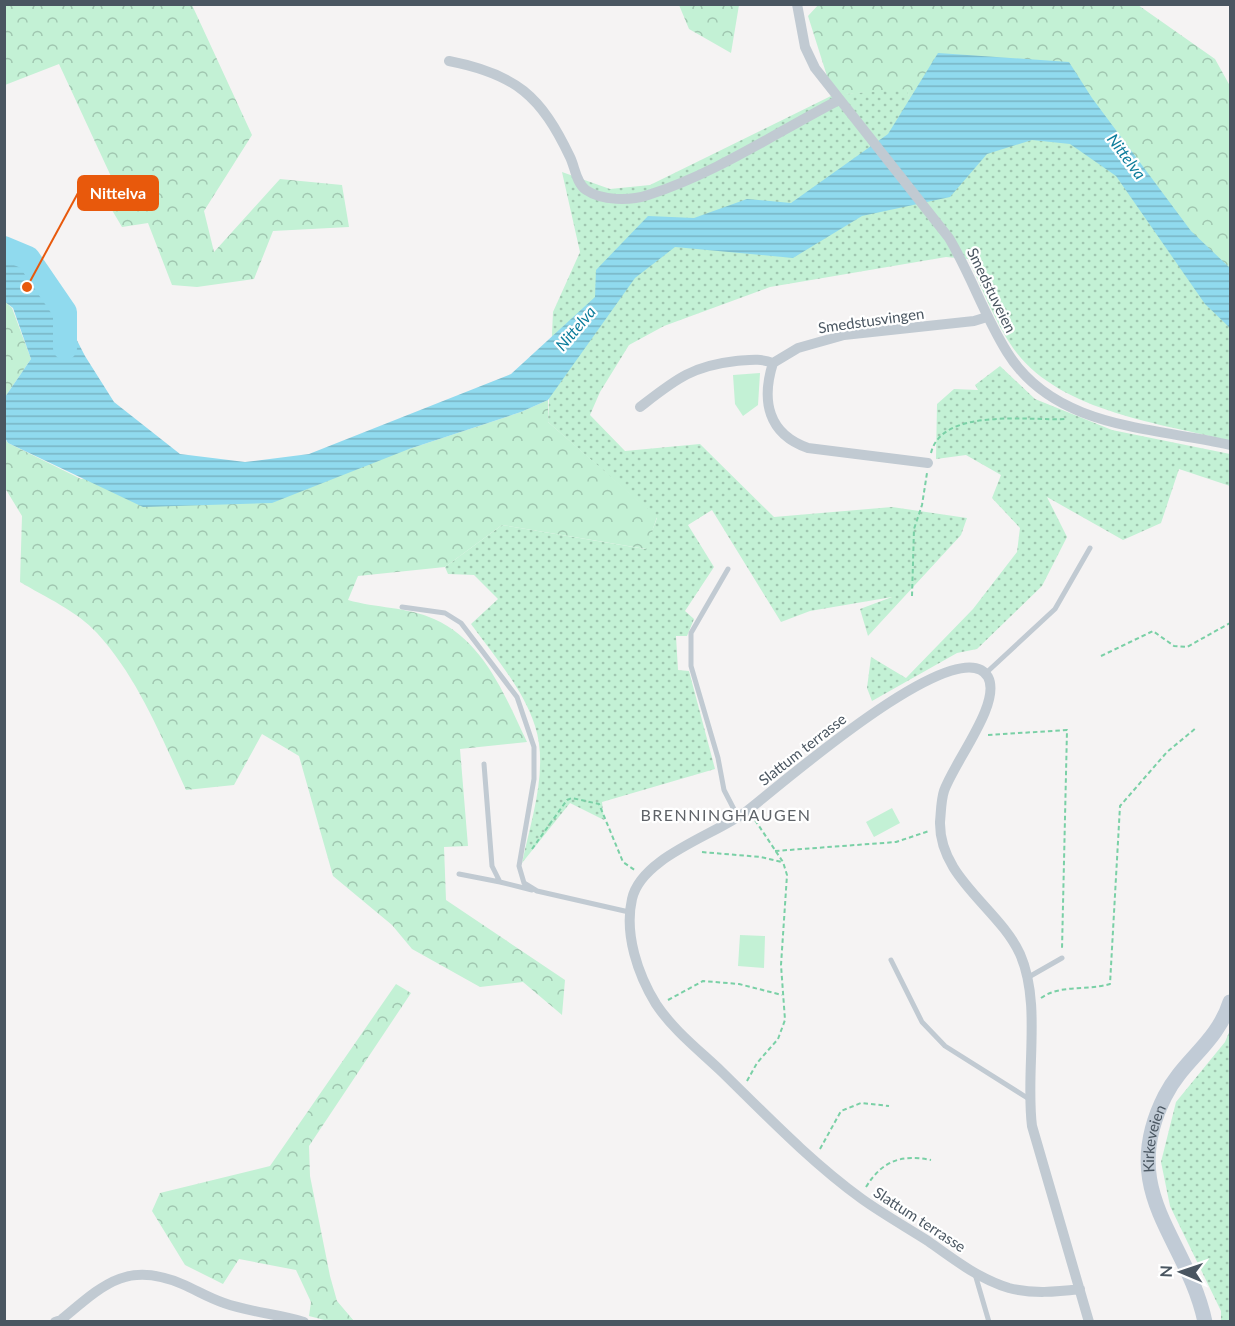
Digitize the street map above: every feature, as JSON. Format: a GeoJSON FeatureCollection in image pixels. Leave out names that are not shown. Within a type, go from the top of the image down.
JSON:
{"type":"FeatureCollection","features":[{"type":"Feature","properties":{"kind":"main road","name":"Kirkeveien"},"geometry":{"type":"LineString","coordinates":[[1205,1322],[1194,1286],[1155,1203],[1150,1181],[1149,1157],[1155,1123],[1168,1089],[1214,1036],[1230,1002]]}},
{"type":"Feature","properties":{"kind":"street","name":"Smedstuveien"},"geometry":{"type":"LineString","coordinates":[[797,4],[806,47],[815,68],[846,110],[928,210],[967,268],[987,317],[1008,353],[1025,376],[1052,398],[1090,417],[1119,425],[1230,445]]}},
{"type":"Feature","properties":{"kind":"street"},"geometry":{"type":"LineString","coordinates":[[449,61],[481,67],[523,87],[546,112],[570,158],[579,181],[586,189],[609,198],[646,196],[677,183],[707,170],[839,100]]}},
{"type":"Feature","properties":{"kind":"street","name":"Smedstusvingen"},"geometry":{"type":"LineString","coordinates":[[773,363],[798,348],[835,338],[974,321],[987,317]]}},
{"type":"Feature","properties":{"kind":"street"},"geometry":{"type":"LineString","coordinates":[[640,407],[673,381],[709,364],[752,360],[773,363],[767,400],[781,433],[792,442],[808,448],[928,463]]}},
{"type":"Feature","properties":{"kind":"street","name":"Slattum terrasse"},"geometry":{"type":"LineString","coordinates":[[986,673],[968,665],[951,669],[923,682],[818,753],[738,817],[686,846],[644,875],[635,887],[629,912],[634,951],[657,1006],[815,1160],[860,1197],[975,1273],[1007,1287],[1029,1291],[1080,1289]]}},
{"type":"Feature","properties":{"kind":"street"},"geometry":{"type":"LineString","coordinates":[[986,673],[992,689],[982,720],[959,757],[943,793],[940,827],[943,844],[964,884],[997,922],[1020,954],[1032,1005],[1029,1099],[1040,1161],[1089,1322]]}},
{"type":"Feature","properties":{"kind":"street"},"geometry":{"type":"LineString","coordinates":[[55,1322],[105,1283],[128,1275],[152,1275],[179,1283],[225,1303],[304,1322]]}},
{"type":"Feature","properties":{"kind":"lane"},"geometry":{"type":"LineString","coordinates":[[986,673],[1055,609],[1090,548]]}},
{"type":"Feature","properties":{"kind":"lane"},"geometry":{"type":"LineString","coordinates":[[728,569],[691,633],[691,666],[718,758],[724,790],[738,817]]}},
{"type":"Feature","properties":{"kind":"lane"},"geometry":{"type":"LineString","coordinates":[[402,607],[445,613],[460,623],[517,697],[534,747],[534,779],[519,866],[524,883],[537,891]]}},
{"type":"Feature","properties":{"kind":"lane"},"geometry":{"type":"LineString","coordinates":[[484,764],[492,866],[500,882]]}},
{"type":"Feature","properties":{"kind":"lane"},"geometry":{"type":"LineString","coordinates":[[459,874],[629,912]]}},
{"type":"Feature","properties":{"kind":"lane"},"geometry":{"type":"LineString","coordinates":[[1026,978],[1062,958]]}},
{"type":"Feature","properties":{"kind":"lane"},"geometry":{"type":"LineString","coordinates":[[891,960],[922,1022],[945,1046],[1029,1099]]}},
{"type":"Feature","properties":{"kind":"lane"},"geometry":{"type":"LineString","coordinates":[[975,1273],[989,1322]]}},
{"type":"Feature","properties":{"kind":"path"},"geometry":{"type":"LineString","coordinates":[[912,596],[914,529],[922,505],[933,443],[945,431],[966,422],[1090,417]]}},
{"type":"Feature","properties":{"kind":"path"},"geometry":{"type":"LineString","coordinates":[[1101,656],[1153,631],[1174,646],[1187,647],[1230,623]]}},
{"type":"Feature","properties":{"kind":"path"},"geometry":{"type":"LineString","coordinates":[[1032,1005],[1053,990],[1097,988],[1110,984],[1120,806],[1167,752],[1197,728]]}},
{"type":"Feature","properties":{"kind":"path"},"geometry":{"type":"LineString","coordinates":[[972,736],[1067,730],[1062,958]]}},
{"type":"Feature","properties":{"kind":"path"},"geometry":{"type":"LineString","coordinates":[[519,866],[567,800],[572,798],[599,804],[623,862],[644,875]]}},
{"type":"Feature","properties":{"kind":"path"},"geometry":{"type":"LineString","coordinates":[[742,1091],[757,1063],[778,1039],[785,1020],[781,965],[787,874],[783,862],[748,810]]}},
{"type":"Feature","properties":{"kind":"path"},"geometry":{"type":"LineString","coordinates":[[775,851],[896,842],[940,827]]}},
{"type":"Feature","properties":{"kind":"path"},"geometry":{"type":"LineString","coordinates":[[686,846],[696,851],[761,857],[783,862]]}},
{"type":"Feature","properties":{"kind":"path"},"geometry":{"type":"LineString","coordinates":[[657,1006],[703,981],[748,985],[783,995]]}},
{"type":"Feature","properties":{"kind":"path"},"geometry":{"type":"LineString","coordinates":[[815,1160],[841,1111],[861,1103],[889,1106]]}},
{"type":"Feature","properties":{"kind":"path"},"geometry":{"type":"LineString","coordinates":[[860,1197],[873,1176],[891,1161],[916,1157],[931,1160]]}},
{"type":"Feature","properties":{"kind":"green space"},"geometry":{"type":"Polygon","coordinates":[[[5,4],[192,5],[252,135],[204,211],[214,252],[280,179],[342,185],[349,227],[273,231],[254,279],[197,287],[172,285],[148,223],[122,227],[109,205],[115,185],[59,64],[5,85],[5,4]]]}},
{"type":"Feature","properties":{"kind":"green space"},"geometry":{"type":"Polygon","coordinates":[[[819,4],[1138,5],[1215,59],[1230,86],[1230,276],[1078,107],[925,162],[907,89],[833,95],[808,16],[819,4]]]}},
{"type":"Feature","properties":{"kind":"green space"},"geometry":{"type":"Polygon","coordinates":[[[679,5],[739,5],[731,53],[689,29],[679,5]]]}},
{"type":"Feature","properties":{"kind":"green space"},"geometry":{"type":"Polygon","coordinates":[[[907,88],[925,162],[1033,98],[1230,276],[1230,441],[1112,412],[1056,387],[1032,370],[1006,338],[968,259],[946,257],[770,287],[664,326],[629,345],[600,392],[590,415],[625,451],[700,444],[774,517],[892,507],[967,518],[961,535],[868,636],[860,609],[892,597],[810,611],[781,622],[712,510],[688,525],[714,567],[685,611],[694,619],[687,636],[676,636],[678,670],[689,671],[715,769],[602,802],[604,820],[570,803],[522,863],[534,812],[539,777],[539,742],[535,726],[516,685],[471,624],[498,599],[474,575],[448,574],[445,567],[502,525],[645,549],[657,518],[548,422],[553,312],[580,252],[562,172],[610,189],[650,185],[833,95],[907,88]]]}},
{"type":"Feature","properties":{"kind":"green space"},"geometry":{"type":"Polygon","coordinates":[[[5,302],[12,308],[31,359],[5,397],[5,302]]]}},
{"type":"Feature","properties":{"kind":"green space"},"geometry":{"type":"Polygon","coordinates":[[[1000,366],[1035,399],[1112,430],[1230,454],[1230,486],[1179,469],[1161,523],[1123,540],[1047,497],[1067,537],[1042,586],[977,649],[957,653],[872,701],[867,688],[871,657],[906,678],[973,609],[1017,552],[1020,528],[992,498],[1001,475],[966,455],[936,459],[937,404],[954,389],[978,390],[975,385],[1000,366]]]}},
{"type":"Feature","properties":{"kind":"green space"},"geometry":{"type":"Polygon","coordinates":[[[760,373],[758,405],[743,416],[735,404],[733,375],[760,373]]]}},
{"type":"Feature","properties":{"kind":"green space"},"geometry":{"type":"Polygon","coordinates":[[[548,400],[548,422],[657,517],[646,549],[502,525],[445,567],[358,576],[348,600],[413,612],[434,619],[467,641],[480,655],[501,689],[527,742],[460,749],[468,846],[444,847],[446,900],[565,980],[562,1015],[523,982],[480,987],[412,949],[392,925],[333,876],[299,756],[262,734],[234,785],[186,790],[148,708],[112,650],[80,618],[20,582],[22,516],[5,488],[4,438],[8,443],[81,479],[409,449],[521,412],[548,400]]]}},
{"type":"Feature","properties":{"kind":"green space"},"geometry":{"type":"Polygon","coordinates":[[[892,808],[900,823],[874,837],[866,822],[892,808]]]}},
{"type":"Feature","properties":{"kind":"green space"},"geometry":{"type":"Polygon","coordinates":[[[740,935],[765,936],[764,968],[738,966],[740,935]]]}},
{"type":"Feature","properties":{"kind":"green space"},"geometry":{"type":"Polygon","coordinates":[[[396,984],[411,993],[309,1146],[310,1176],[330,1276],[337,1301],[354,1321],[328,1321],[309,1316],[311,1302],[296,1270],[239,1259],[223,1284],[185,1265],[152,1211],[160,1193],[270,1166],[396,984]]]}},
{"type":"Feature","properties":{"kind":"green space"},"geometry":{"type":"Polygon","coordinates":[[[1230,1030],[1230,1321],[1221,1322],[1221,1311],[1170,1206],[1161,1162],[1176,1102],[1225,1042],[1230,1030]]]}},
{"type":"Feature","properties":{"kind":"water","name":"Nittelva"},"geometry":{"type":"Polygon","coordinates":[[[938,53],[1069,62],[1092,98],[1191,231],[1230,268],[1230,328],[1205,304],[1116,176],[1070,144],[1032,140],[987,154],[950,197],[862,216],[793,258],[675,247],[635,278],[548,400],[521,412],[409,449],[272,503],[143,507],[8,443],[5,438],[5,397],[31,359],[13,308],[5,302],[4,245],[20,249],[39,266],[85,356],[114,402],[180,454],[245,462],[309,454],[511,374],[595,297],[596,270],[648,216],[694,218],[747,199],[791,203],[888,134],[938,53]]]}},
{"type":"Feature","properties":{"kind":"waterway","name":"Nittelva"},"geometry":{"type":"LineString","coordinates":[[4,248],[28,258],[65,312],[65,348]]}},
{"type":"Feature","properties":{"kind":"place","name":"Nittelva"},"geometry":{"type":"Point","coordinates":[27,287]}},
{"type":"Feature","properties":{"kind":"district","name":"BRENNINGHAUGEN"},"geometry":{"type":"Point","coordinates":[726,814]}}]}
